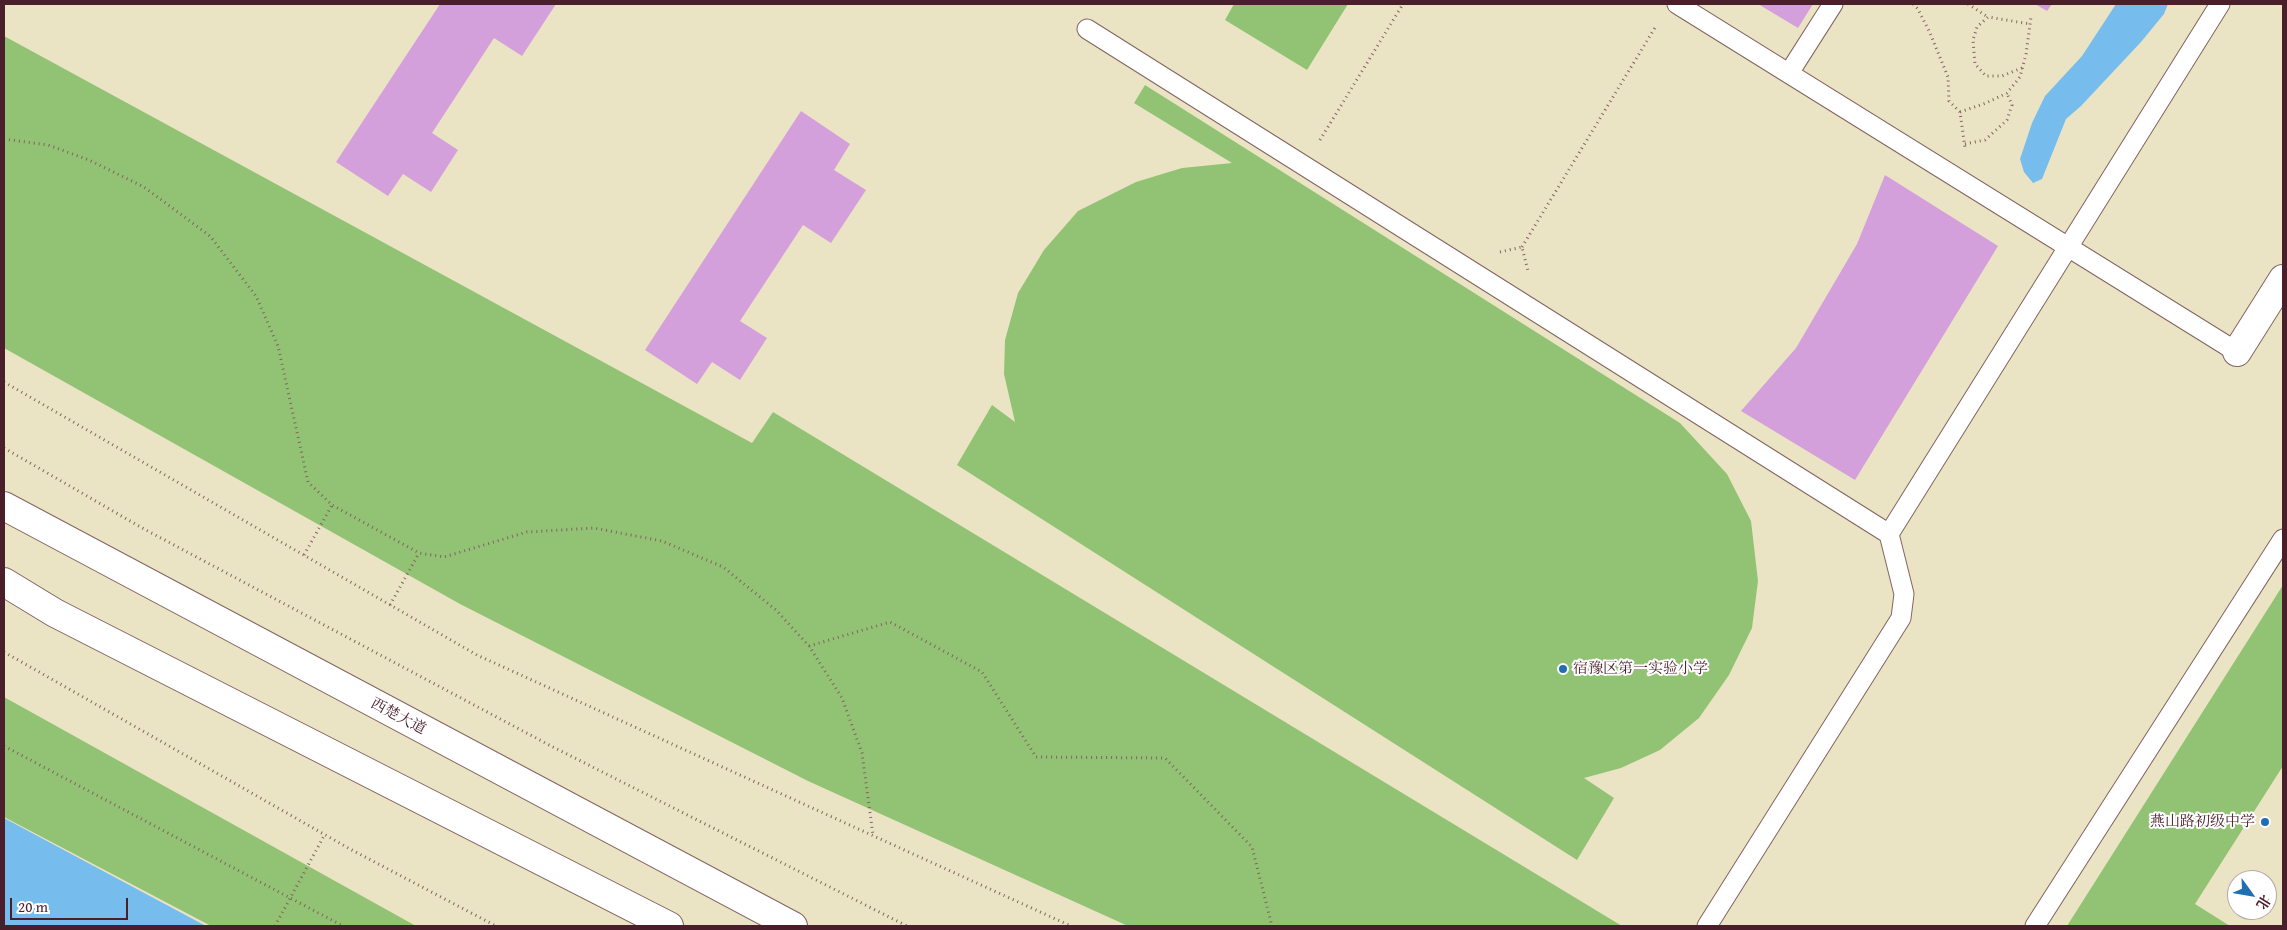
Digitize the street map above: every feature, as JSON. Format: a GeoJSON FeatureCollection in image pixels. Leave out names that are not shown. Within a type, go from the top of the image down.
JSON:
{"type":"FeatureCollection","features":[{"type":"Feature","properties":{"kind":"main road"},"geometry":{"type":"LineString","coordinates":[[2237,352],[2283,279]]}},
{"type":"Feature","properties":{"kind":"main road","name":"西楚大道"},"geometry":{"type":"LineString","coordinates":[[4,506],[793,926]]}},
{"type":"Feature","properties":{"kind":"main road"},"geometry":{"type":"LineString","coordinates":[[4,582],[55,613],[669,926]]}},
{"type":"Feature","properties":{"kind":"lane"},"geometry":{"type":"LineString","coordinates":[[1678,4],[2237,352]]}},
{"type":"Feature","properties":{"kind":"lane"},"geometry":{"type":"LineString","coordinates":[[1789,73],[1833,4]]}},
{"type":"Feature","properties":{"kind":"lane"},"geometry":{"type":"LineString","coordinates":[[1889,534],[2220,4]]}},
{"type":"Feature","properties":{"kind":"lane"},"geometry":{"type":"LineString","coordinates":[[1087,29],[1889,534],[1904,594],[1901,618],[1707,926]]}},
{"type":"Feature","properties":{"kind":"lane"},"geometry":{"type":"LineString","coordinates":[[2035,926],[2283,539]]}},
{"type":"Feature","properties":{"kind":"path"},"geometry":{"type":"LineString","coordinates":[[1303,166],[1403,4]]}},
{"type":"Feature","properties":{"kind":"path"},"geometry":{"type":"LineString","coordinates":[[1913,4],[1918,8],[1948,77],[1949,101],[1960,112],[1965,144],[1964,181]]}},
{"type":"Feature","properties":{"kind":"path"},"geometry":{"type":"LineString","coordinates":[[1968,4],[1988,17],[2000,18],[2012,23],[2030,24]]}},
{"type":"Feature","properties":{"kind":"path"},"geometry":{"type":"LineString","coordinates":[[1988,17],[1977,27],[1973,40],[1975,64],[1986,76],[2002,76],[2022,68]]}},
{"type":"Feature","properties":{"kind":"path"},"geometry":{"type":"LineString","coordinates":[[1960,112],[2007,93],[2020,77],[2026,54],[2031,17]]}},
{"type":"Feature","properties":{"kind":"path"},"geometry":{"type":"LineString","coordinates":[[1522,247],[1659,20]]}},
{"type":"Feature","properties":{"kind":"path"},"geometry":{"type":"LineString","coordinates":[[1965,144],[1985,140],[1997,131],[2006,120],[2012,105],[2007,93]]}},
{"type":"Feature","properties":{"kind":"path"},"geometry":{"type":"LineString","coordinates":[[4,139],[48,145],[89,160],[144,187],[210,236],[256,296],[278,346],[308,482],[332,505],[419,553],[444,557],[527,532],[594,528],[662,541],[722,567],[776,610],[808,646],[842,698],[862,753],[873,835]]}},
{"type":"Feature","properties":{"kind":"path"},"geometry":{"type":"LineString","coordinates":[[4,382],[477,655],[1071,926]]}},
{"type":"Feature","properties":{"kind":"path"},"geometry":{"type":"LineString","coordinates":[[4,448],[144,529],[551,746],[907,926]]}},
{"type":"Feature","properties":{"kind":"path"},"geometry":{"type":"LineString","coordinates":[[304,555],[332,505]]}},
{"type":"Feature","properties":{"kind":"path"},"geometry":{"type":"LineString","coordinates":[[390,605],[419,553]]}},
{"type":"Feature","properties":{"kind":"path"},"geometry":{"type":"LineString","coordinates":[[808,646],[890,622],[982,672],[1036,756],[1165,758],[1252,847],[1272,926]]}},
{"type":"Feature","properties":{"kind":"path"},"geometry":{"type":"LineString","coordinates":[[4,652],[325,834],[496,926]]}},
{"type":"Feature","properties":{"kind":"path"},"geometry":{"type":"LineString","coordinates":[[4,746],[343,926]]}},
{"type":"Feature","properties":{"kind":"path"},"geometry":{"type":"LineString","coordinates":[[275,926],[325,834]]}},
{"type":"Feature","properties":{"kind":"green space"},"geometry":{"type":"Polygon","coordinates":[[[1234,4],[1348,4],[1307,70],[1225,20],[1234,4]]]}},
{"type":"Feature","properties":{"kind":"green space"},"geometry":{"type":"Polygon","coordinates":[[[4,36],[752,443],[773,412],[1622,926],[1128,926],[808,781],[460,604],[4,348],[4,36]]]}},
{"type":"Feature","properties":{"kind":"green space"},"geometry":{"type":"Polygon","coordinates":[[[1145,85],[1680,423],[1727,474],[1751,521],[1758,581],[1752,628],[1729,675],[1699,718],[1660,750],[1621,768],[1584,778],[1614,798],[1577,860],[957,465],[992,405],[1015,422],[1004,374],[1005,340],[1018,293],[1044,250],[1078,211],[1136,182],[1182,168],[1232,163],[1134,103],[1145,85]]]}},
{"type":"Feature","properties":{"kind":"green space"},"geometry":{"type":"Polygon","coordinates":[[[2283,585],[2283,766],[2195,904],[2230,926],[2067,926],[2283,585]]]}},
{"type":"Feature","properties":{"kind":"green space"},"geometry":{"type":"Polygon","coordinates":[[[4,697],[416,926],[211,926],[4,817],[4,697]]]}},
{"type":"Feature","properties":{"kind":"water"},"geometry":{"type":"Polygon","coordinates":[[[2116,4],[2168,4],[2164,14],[2141,42],[2081,106],[2066,119],[2042,179],[2033,183],[2024,172],[2020,159],[2032,123],[2045,96],[2082,56],[2116,4]]]}},
{"type":"Feature","properties":{"kind":"water"},"geometry":{"type":"Polygon","coordinates":[[[4,818],[206,926],[4,926],[4,818]]]}},
{"type":"Feature","properties":{"kind":"building"},"geometry":{"type":"Polygon","coordinates":[[[440,4],[556,4],[522,56],[494,38],[432,133],[458,150],[431,192],[403,174],[388,196],[336,162],[440,4]]]}},
{"type":"Feature","properties":{"kind":"building"},"geometry":{"type":"Polygon","coordinates":[[[1758,4],[1813,4],[1798,28],[1758,4]]]}},
{"type":"Feature","properties":{"kind":"building"},"geometry":{"type":"Polygon","coordinates":[[[2035,4],[2052,4],[2047,11],[2035,4]]]}},
{"type":"Feature","properties":{"kind":"building"},"geometry":{"type":"Polygon","coordinates":[[[801,111],[850,144],[834,170],[866,190],[831,243],[803,225],[740,321],[767,338],[740,380],[712,362],[697,384],[645,350],[801,111]]]}},
{"type":"Feature","properties":{"kind":"building"},"geometry":{"type":"Polygon","coordinates":[[[1885,175],[1998,246],[1855,480],[1741,411],[1796,348],[1857,244],[1885,175]]]}},
{"type":"Feature","properties":{"kind":"place","name":"宿豫区第一实验小学"},"geometry":{"type":"Point","coordinates":[1563,669]}},
{"type":"Feature","properties":{"kind":"place","name":"燕山路初级中学"},"geometry":{"type":"Point","coordinates":[2265,822]}}]}
